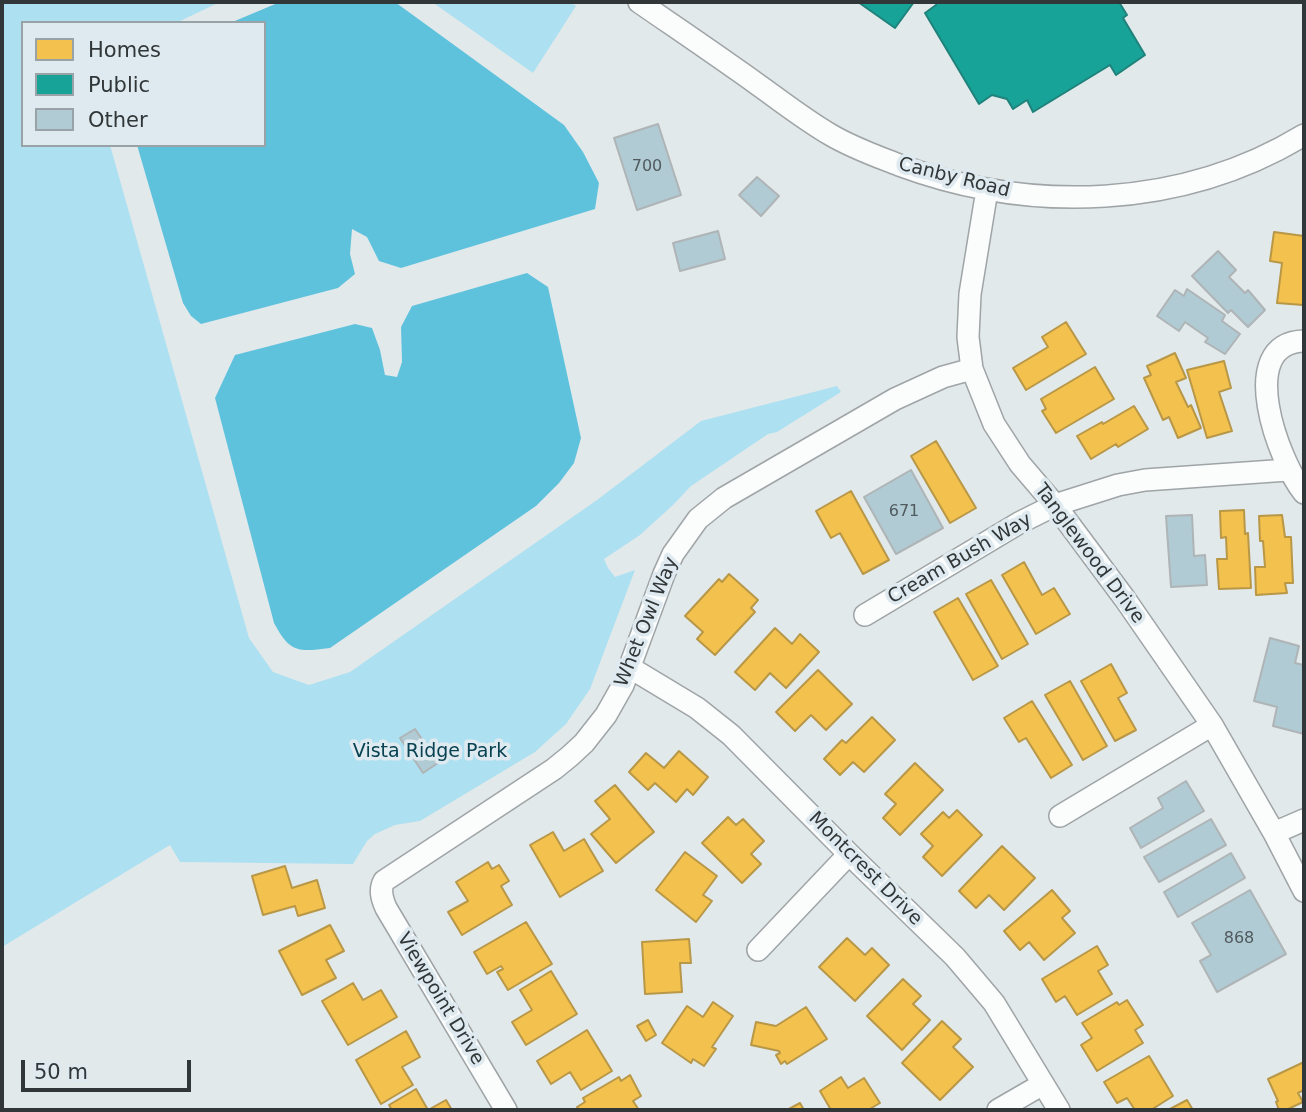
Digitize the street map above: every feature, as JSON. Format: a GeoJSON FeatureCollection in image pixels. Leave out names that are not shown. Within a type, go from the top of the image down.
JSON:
{"type":"FeatureCollection","features":[{"type":"Feature","properties":{"kind":"street","name":"Canby Road"},"geometry":{"type":"LineString","coordinates":[[639,2],[831,135],[911,170],[987,190],[1054,197],[1138,194],[1214,176],[1288,145],[1304,135]]}},
{"type":"Feature","properties":{"kind":"street","name":"Tanglewood Drive"},"geometry":{"type":"LineString","coordinates":[[987,190],[970,294],[968,337],[972,369],[994,424],[1020,464],[1055,505],[1125,599],[1212,726],[1304,891]]}},
{"type":"Feature","properties":{"kind":"street"},"geometry":{"type":"LineString","coordinates":[[1304,341],[1291,342],[1276,351],[1266,380],[1277,439],[1289,470],[1304,493]]}},
{"type":"Feature","properties":{"kind":"street","name":"Whet Owl Way"},"geometry":{"type":"LineString","coordinates":[[380,887],[389,876],[554,769],[584,743],[606,715],[623,685],[673,554],[698,519],[731,494],[895,399],[943,377],[972,369]]}},
{"type":"Feature","properties":{"kind":"street","name":"Cream Bush Way"},"geometry":{"type":"LineString","coordinates":[[865,615],[1019,523],[1055,505],[1118,485],[1145,480],[1289,470]]}},
{"type":"Feature","properties":{"kind":"street","name":"Montcrest Drive"},"geometry":{"type":"LineString","coordinates":[[629,667],[697,708],[731,735],[955,957],[982,987],[1005,1020],[1059,1110]]}},
{"type":"Feature","properties":{"kind":"street"},"geometry":{"type":"LineString","coordinates":[[1060,816],[1212,726]]}},
{"type":"Feature","properties":{"kind":"street"},"geometry":{"type":"LineString","coordinates":[[1274,833],[1304,820]]}},
{"type":"Feature","properties":{"kind":"street"},"geometry":{"type":"LineString","coordinates":[[758,950],[849,854]]}},
{"type":"Feature","properties":{"kind":"street","name":"Viewpoint Drive"},"geometry":{"type":"LineString","coordinates":[[380,887],[386,908],[506,1110]]}},
{"type":"Feature","properties":{"kind":"street"},"geometry":{"type":"LineString","coordinates":[[998,1110],[1043,1084]]}},
{"type":"Feature","properties":{"kind":"green space","name":"Vista Ridge Park"},"geometry":{"type":"Polygon","coordinates":[[[2,2],[220,2],[180,21],[21,21],[21,147],[111,147],[249,638],[273,672],[309,685],[350,672],[597,500],[701,421],[837,386],[841,392],[777,432],[768,434],[691,486],[640,535],[604,559],[615,577],[635,570],[590,689],[566,724],[535,752],[420,821],[395,825],[375,834],[367,841],[353,864],[180,862],[170,845],[2,947],[2,2]]]}},
{"type":"Feature","properties":{"kind":"green space"},"geometry":{"type":"Polygon","coordinates":[[[432,2],[570,2],[576,6],[533,73],[432,2]]]}},
{"type":"Feature","properties":{"kind":"water"},"geometry":{"type":"Polygon","coordinates":[[[280,2],[395,2],[564,125],[583,152],[599,183],[595,209],[401,268],[379,261],[367,237],[352,229],[350,254],[355,274],[338,288],[201,324],[191,316],[183,303],[138,147],[266,147],[266,21],[235,21],[280,2]]]}},
{"type":"Feature","properties":{"kind":"water"},"geometry":{"type":"Polygon","coordinates":[[[527,273],[548,287],[581,438],[574,463],[536,506],[330,648],[302,650],[290,645],[274,623],[215,398],[235,355],[355,324],[372,328],[385,375],[397,377],[402,362],[401,327],[412,306],[527,273]]]}},
{"type":"Feature","properties":{"kind":"building: Homes"},"geometry":{"type":"Polygon","coordinates":[[[1274,232],[1304,236],[1303,305],[1277,303],[1282,263],[1270,261],[1274,232]]]}},
{"type":"Feature","properties":{"kind":"building: Homes"},"geometry":{"type":"Polygon","coordinates":[[[1066,322],[1086,354],[1026,390],[1013,368],[1048,347],[1042,337],[1066,322]]]}},
{"type":"Feature","properties":{"kind":"building: Homes"},"geometry":{"type":"Polygon","coordinates":[[[1175,353],[1186,378],[1176,382],[1188,407],[1191,405],[1201,428],[1178,438],[1169,417],[1163,420],[1144,378],[1151,375],[1147,366],[1175,353]]]}},
{"type":"Feature","properties":{"kind":"building: Homes"},"geometry":{"type":"Polygon","coordinates":[[[1224,361],[1231,388],[1219,392],[1232,431],[1207,438],[1187,370],[1224,361]]]}},
{"type":"Feature","properties":{"kind":"building: Homes"},"geometry":{"type":"Polygon","coordinates":[[[1095,367],[1114,399],[1056,433],[1042,411],[1046,409],[1041,399],[1095,367]]]}},
{"type":"Feature","properties":{"kind":"building: Homes"},"geometry":{"type":"Polygon","coordinates":[[[1134,406],[1148,429],[1091,459],[1077,436],[1134,406]]]}},
{"type":"Feature","properties":{"kind":"building: Homes"},"geometry":{"type":"Polygon","coordinates":[[[936,441],[976,508],[950,523],[911,456],[936,441]]]}},
{"type":"Feature","properties":{"kind":"building: Homes"},"geometry":{"type":"Polygon","coordinates":[[[851,491],[889,560],[863,574],[840,533],[831,538],[816,511],[851,491]]]}},
{"type":"Feature","properties":{"kind":"building: Homes"},"geometry":{"type":"Polygon","coordinates":[[[1244,510],[1251,588],[1219,589],[1217,559],[1227,559],[1226,537],[1221,538],[1220,511],[1244,510]]]}},
{"type":"Feature","properties":{"kind":"building: Homes"},"geometry":{"type":"Polygon","coordinates":[[[1282,515],[1285,537],[1291,537],[1293,583],[1285,583],[1287,593],[1256,595],[1255,567],[1265,567],[1259,516],[1282,515]]]}},
{"type":"Feature","properties":{"kind":"building: Homes"},"geometry":{"type":"Polygon","coordinates":[[[1024,562],[1042,595],[1054,588],[1070,614],[1036,634],[1002,575],[1024,562]]]}},
{"type":"Feature","properties":{"kind":"building: Homes"},"geometry":{"type":"Polygon","coordinates":[[[729,574],[758,600],[751,608],[755,612],[715,655],[697,639],[703,632],[685,616],[719,579],[722,582],[729,574]]]}},
{"type":"Feature","properties":{"kind":"building: Homes"},"geometry":{"type":"Polygon","coordinates":[[[991,580],[1028,644],[1002,659],[966,594],[991,580]]]}},
{"type":"Feature","properties":{"kind":"building: Homes"},"geometry":{"type":"Polygon","coordinates":[[[958,598],[998,666],[973,680],[934,612],[958,598]]]}},
{"type":"Feature","properties":{"kind":"building: Homes"},"geometry":{"type":"Polygon","coordinates":[[[775,628],[792,644],[800,634],[819,652],[786,688],[770,673],[755,690],[735,672],[775,628]]]}},
{"type":"Feature","properties":{"kind":"building: Homes"},"geometry":{"type":"Polygon","coordinates":[[[1111,664],[1127,693],[1118,698],[1136,730],[1115,741],[1081,681],[1111,664]]]}},
{"type":"Feature","properties":{"kind":"building: Homes"},"geometry":{"type":"Polygon","coordinates":[[[818,670],[852,704],[826,730],[811,715],[795,731],[776,712],[818,670]]]}},
{"type":"Feature","properties":{"kind":"building: Homes"},"geometry":{"type":"Polygon","coordinates":[[[1070,681],[1107,746],[1083,760],[1045,695],[1070,681]]]}},
{"type":"Feature","properties":{"kind":"building: Homes"},"geometry":{"type":"Polygon","coordinates":[[[1032,701],[1072,765],[1051,778],[1026,738],[1019,742],[1004,718],[1032,701]]]}},
{"type":"Feature","properties":{"kind":"building: Homes"},"geometry":{"type":"Polygon","coordinates":[[[872,717],[895,740],[864,772],[853,762],[840,775],[824,759],[842,740],[846,743],[872,717]]]}},
{"type":"Feature","properties":{"kind":"building: Homes"},"geometry":{"type":"Polygon","coordinates":[[[679,751],[708,777],[693,795],[687,789],[676,802],[655,783],[648,790],[629,772],[646,753],[664,768],[679,751]]]}},
{"type":"Feature","properties":{"kind":"building: Homes"},"geometry":{"type":"Polygon","coordinates":[[[915,763],[943,790],[900,835],[883,818],[896,804],[885,794],[915,763]]]}},
{"type":"Feature","properties":{"kind":"building: Homes"},"geometry":{"type":"Polygon","coordinates":[[[615,785],[654,832],[616,863],[591,834],[610,819],[595,801],[615,785]]]}},
{"type":"Feature","properties":{"kind":"building: Homes"},"geometry":{"type":"Polygon","coordinates":[[[957,810],[982,835],[942,876],[923,857],[933,846],[921,834],[943,812],[949,818],[957,810]]]}},
{"type":"Feature","properties":{"kind":"building: Homes"},"geometry":{"type":"Polygon","coordinates":[[[728,817],[736,825],[743,819],[764,841],[751,854],[761,864],[742,883],[702,843],[728,817]]]}},
{"type":"Feature","properties":{"kind":"building: Homes"},"geometry":{"type":"Polygon","coordinates":[[[553,832],[564,851],[584,839],[603,871],[560,897],[530,845],[553,832]]]}},
{"type":"Feature","properties":{"kind":"building: Homes"},"geometry":{"type":"Polygon","coordinates":[[[1002,846],[1035,878],[1004,910],[989,895],[976,908],[959,891],[1002,846]]]}},
{"type":"Feature","properties":{"kind":"building: Homes"},"geometry":{"type":"Polygon","coordinates":[[[685,852],[717,876],[703,895],[712,901],[696,922],[656,890],[685,852]]]}},
{"type":"Feature","properties":{"kind":"building: Homes"},"geometry":{"type":"Polygon","coordinates":[[[488,862],[492,869],[499,865],[509,881],[501,886],[512,905],[462,935],[448,912],[468,901],[456,882],[488,862]]]}},
{"type":"Feature","properties":{"kind":"building: Homes"},"geometry":{"type":"Polygon","coordinates":[[[285,866],[292,888],[317,880],[325,908],[298,916],[295,906],[263,915],[252,876],[285,866]]]}},
{"type":"Feature","properties":{"kind":"building: Homes"},"geometry":{"type":"Polygon","coordinates":[[[1052,890],[1070,911],[1062,918],[1075,933],[1044,960],[1029,942],[1020,950],[1004,931],[1052,890]]]}},
{"type":"Feature","properties":{"kind":"building: Homes"},"geometry":{"type":"Polygon","coordinates":[[[526,922],[552,964],[508,990],[497,972],[503,969],[501,966],[487,974],[474,952],[526,922]]]}},
{"type":"Feature","properties":{"kind":"building: Homes"},"geometry":{"type":"Polygon","coordinates":[[[330,925],[344,951],[326,960],[336,978],[302,995],[279,951],[330,925]]]}},
{"type":"Feature","properties":{"kind":"building: Homes"},"geometry":{"type":"Polygon","coordinates":[[[847,938],[865,955],[872,948],[889,965],[855,1001],[819,967],[847,938]]]}},
{"type":"Feature","properties":{"kind":"building: Homes"},"geometry":{"type":"Polygon","coordinates":[[[689,939],[691,963],[680,963],[682,992],[645,994],[642,942],[689,939]]]}},
{"type":"Feature","properties":{"kind":"building: Homes"},"geometry":{"type":"Polygon","coordinates":[[[1097,946],[1108,965],[1098,971],[1112,994],[1077,1015],[1065,996],[1056,1002],[1042,979],[1097,946]]]}},
{"type":"Feature","properties":{"kind":"building: Homes"},"geometry":{"type":"Polygon","coordinates":[[[551,971],[577,1014],[526,1045],[512,1022],[532,1010],[520,990],[551,971]]]}},
{"type":"Feature","properties":{"kind":"building: Homes"},"geometry":{"type":"Polygon","coordinates":[[[903,979],[921,996],[913,1004],[930,1020],[902,1050],[867,1016],[903,979]]]}},
{"type":"Feature","properties":{"kind":"building: Homes"},"geometry":{"type":"Polygon","coordinates":[[[353,983],[363,1000],[381,990],[397,1017],[348,1045],[322,1001],[353,983]]]}},
{"type":"Feature","properties":{"kind":"building: Homes"},"geometry":{"type":"Polygon","coordinates":[[[1127,1000],[1143,1025],[1135,1030],[1143,1043],[1097,1071],[1081,1045],[1092,1038],[1082,1023],[1117,1002],[1119,1005],[1127,1000]]]}},
{"type":"Feature","properties":{"kind":"building: Homes"},"geometry":{"type":"Polygon","coordinates":[[[713,1002],[733,1016],[712,1047],[716,1049],[704,1066],[693,1059],[691,1063],[662,1043],[687,1006],[703,1017],[713,1002]]]}},
{"type":"Feature","properties":{"kind":"building: Homes"},"geometry":{"type":"Polygon","coordinates":[[[806,1007],[827,1039],[787,1064],[785,1061],[781,1064],[776,1055],[779,1051],[751,1045],[756,1022],[776,1026],[806,1007]]]}},
{"type":"Feature","properties":{"kind":"building: Homes"},"geometry":{"type":"Polygon","coordinates":[[[648,1020],[656,1035],[646,1041],[637,1026],[648,1020]]]}},
{"type":"Feature","properties":{"kind":"building: Homes"},"geometry":{"type":"Polygon","coordinates":[[[942,1021],[961,1039],[953,1047],[973,1067],[940,1100],[902,1063],[942,1021]]]}},
{"type":"Feature","properties":{"kind":"building: Homes"},"geometry":{"type":"Polygon","coordinates":[[[587,1030],[612,1071],[581,1090],[570,1072],[551,1084],[537,1061],[587,1030]]]}},
{"type":"Feature","properties":{"kind":"building: Homes"},"geometry":{"type":"Polygon","coordinates":[[[406,1031],[420,1057],[402,1067],[413,1085],[381,1104],[356,1060],[406,1031]]]}},
{"type":"Feature","properties":{"kind":"building: Homes"},"geometry":{"type":"Polygon","coordinates":[[[1149,1056],[1173,1096],[1151,1110],[1135,1110],[1127,1098],[1117,1103],[1104,1082],[1149,1056]]]}},
{"type":"Feature","properties":{"kind":"building: Homes"},"geometry":{"type":"Polygon","coordinates":[[[1304,1062],[1304,1090],[1298,1093],[1303,1102],[1286,1110],[1279,1110],[1268,1079],[1304,1062]]]}},
{"type":"Feature","properties":{"kind":"building: Homes"},"geometry":{"type":"Polygon","coordinates":[[[630,1075],[641,1096],[633,1101],[639,1110],[579,1110],[577,1107],[585,1102],[583,1098],[619,1077],[621,1081],[630,1075]]]}},
{"type":"Feature","properties":{"kind":"building: Homes"},"geometry":{"type":"Polygon","coordinates":[[[841,1077],[848,1088],[864,1078],[880,1103],[868,1110],[831,1110],[820,1091],[841,1077]]]}},
{"type":"Feature","properties":{"kind":"building: Homes"},"geometry":{"type":"Polygon","coordinates":[[[416,1089],[428,1110],[392,1110],[389,1105],[416,1089]]]}},
{"type":"Feature","properties":{"kind":"building: Homes"},"geometry":{"type":"Polygon","coordinates":[[[446,1100],[452,1110],[428,1110],[446,1100]]]}},
{"type":"Feature","properties":{"kind":"building: Homes"},"geometry":{"type":"Polygon","coordinates":[[[1187,1100],[1193,1110],[1168,1110],[1187,1100]]]}},
{"type":"Feature","properties":{"kind":"building: Homes"},"geometry":{"type":"Polygon","coordinates":[[[800,1103],[804,1110],[787,1110],[800,1103]]]}},
{"type":"Feature","properties":{"kind":"building: Public"},"geometry":{"type":"Polygon","coordinates":[[[858,2],[914,2],[895,28],[858,2]]]}},
{"type":"Feature","properties":{"kind":"building: Public"},"geometry":{"type":"Polygon","coordinates":[[[937,2],[1119,2],[1127,15],[1123,18],[1145,55],[1116,75],[1110,65],[1033,112],[1027,100],[1013,109],[1007,99],[992,95],[979,104],[925,13],[937,2]]]}},
{"type":"Feature","properties":{"kind":"building: Other"},"geometry":{"type":"Polygon","coordinates":[[[658,124],[681,195],[637,210],[614,138],[658,124]]]}},
{"type":"Feature","properties":{"kind":"building: Other"},"geometry":{"type":"Polygon","coordinates":[[[757,177],[779,196],[761,216],[739,195],[757,177]]]}},
{"type":"Feature","properties":{"kind":"building: Other"},"geometry":{"type":"Polygon","coordinates":[[[718,231],[725,259],[680,271],[673,243],[718,231]]]}},
{"type":"Feature","properties":{"kind":"building: Other"},"geometry":{"type":"Polygon","coordinates":[[[1218,251],[1236,270],[1229,277],[1245,293],[1248,290],[1265,310],[1248,327],[1231,310],[1228,313],[1192,276],[1218,251]]]}},
{"type":"Feature","properties":{"kind":"building: Other"},"geometry":{"type":"Polygon","coordinates":[[[1187,289],[1225,315],[1222,321],[1240,334],[1225,354],[1205,342],[1208,338],[1185,322],[1179,331],[1157,316],[1175,290],[1184,296],[1187,289]]]}},
{"type":"Feature","properties":{"kind":"building: Other"},"geometry":{"type":"Polygon","coordinates":[[[911,470],[943,528],[896,554],[864,497],[911,470]]]}},
{"type":"Feature","properties":{"kind":"building: Other"},"geometry":{"type":"Polygon","coordinates":[[[1192,515],[1194,556],[1205,555],[1207,585],[1171,587],[1166,516],[1192,515]]]}},
{"type":"Feature","properties":{"kind":"building: Other"},"geometry":{"type":"Polygon","coordinates":[[[1270,638],[1299,646],[1295,663],[1304,665],[1304,734],[1273,726],[1277,707],[1254,701],[1270,638]]]}},
{"type":"Feature","properties":{"kind":"building: Other"},"geometry":{"type":"Polygon","coordinates":[[[415,729],[438,763],[423,773],[400,738],[415,729]]]}},
{"type":"Feature","properties":{"kind":"building: Other"},"geometry":{"type":"Polygon","coordinates":[[[1186,781],[1204,811],[1141,848],[1130,828],[1163,808],[1158,798],[1186,781]]]}},
{"type":"Feature","properties":{"kind":"building: Other"},"geometry":{"type":"Polygon","coordinates":[[[1211,819],[1226,845],[1159,882],[1144,857],[1211,819]]]}},
{"type":"Feature","properties":{"kind":"building: Other"},"geometry":{"type":"Polygon","coordinates":[[[1231,853],[1245,878],[1178,917],[1164,892],[1231,853]]]}},
{"type":"Feature","properties":{"kind":"building: Other"},"geometry":{"type":"Polygon","coordinates":[[[1250,890],[1286,954],[1217,992],[1200,961],[1211,955],[1192,923],[1250,890]]]}}]}
